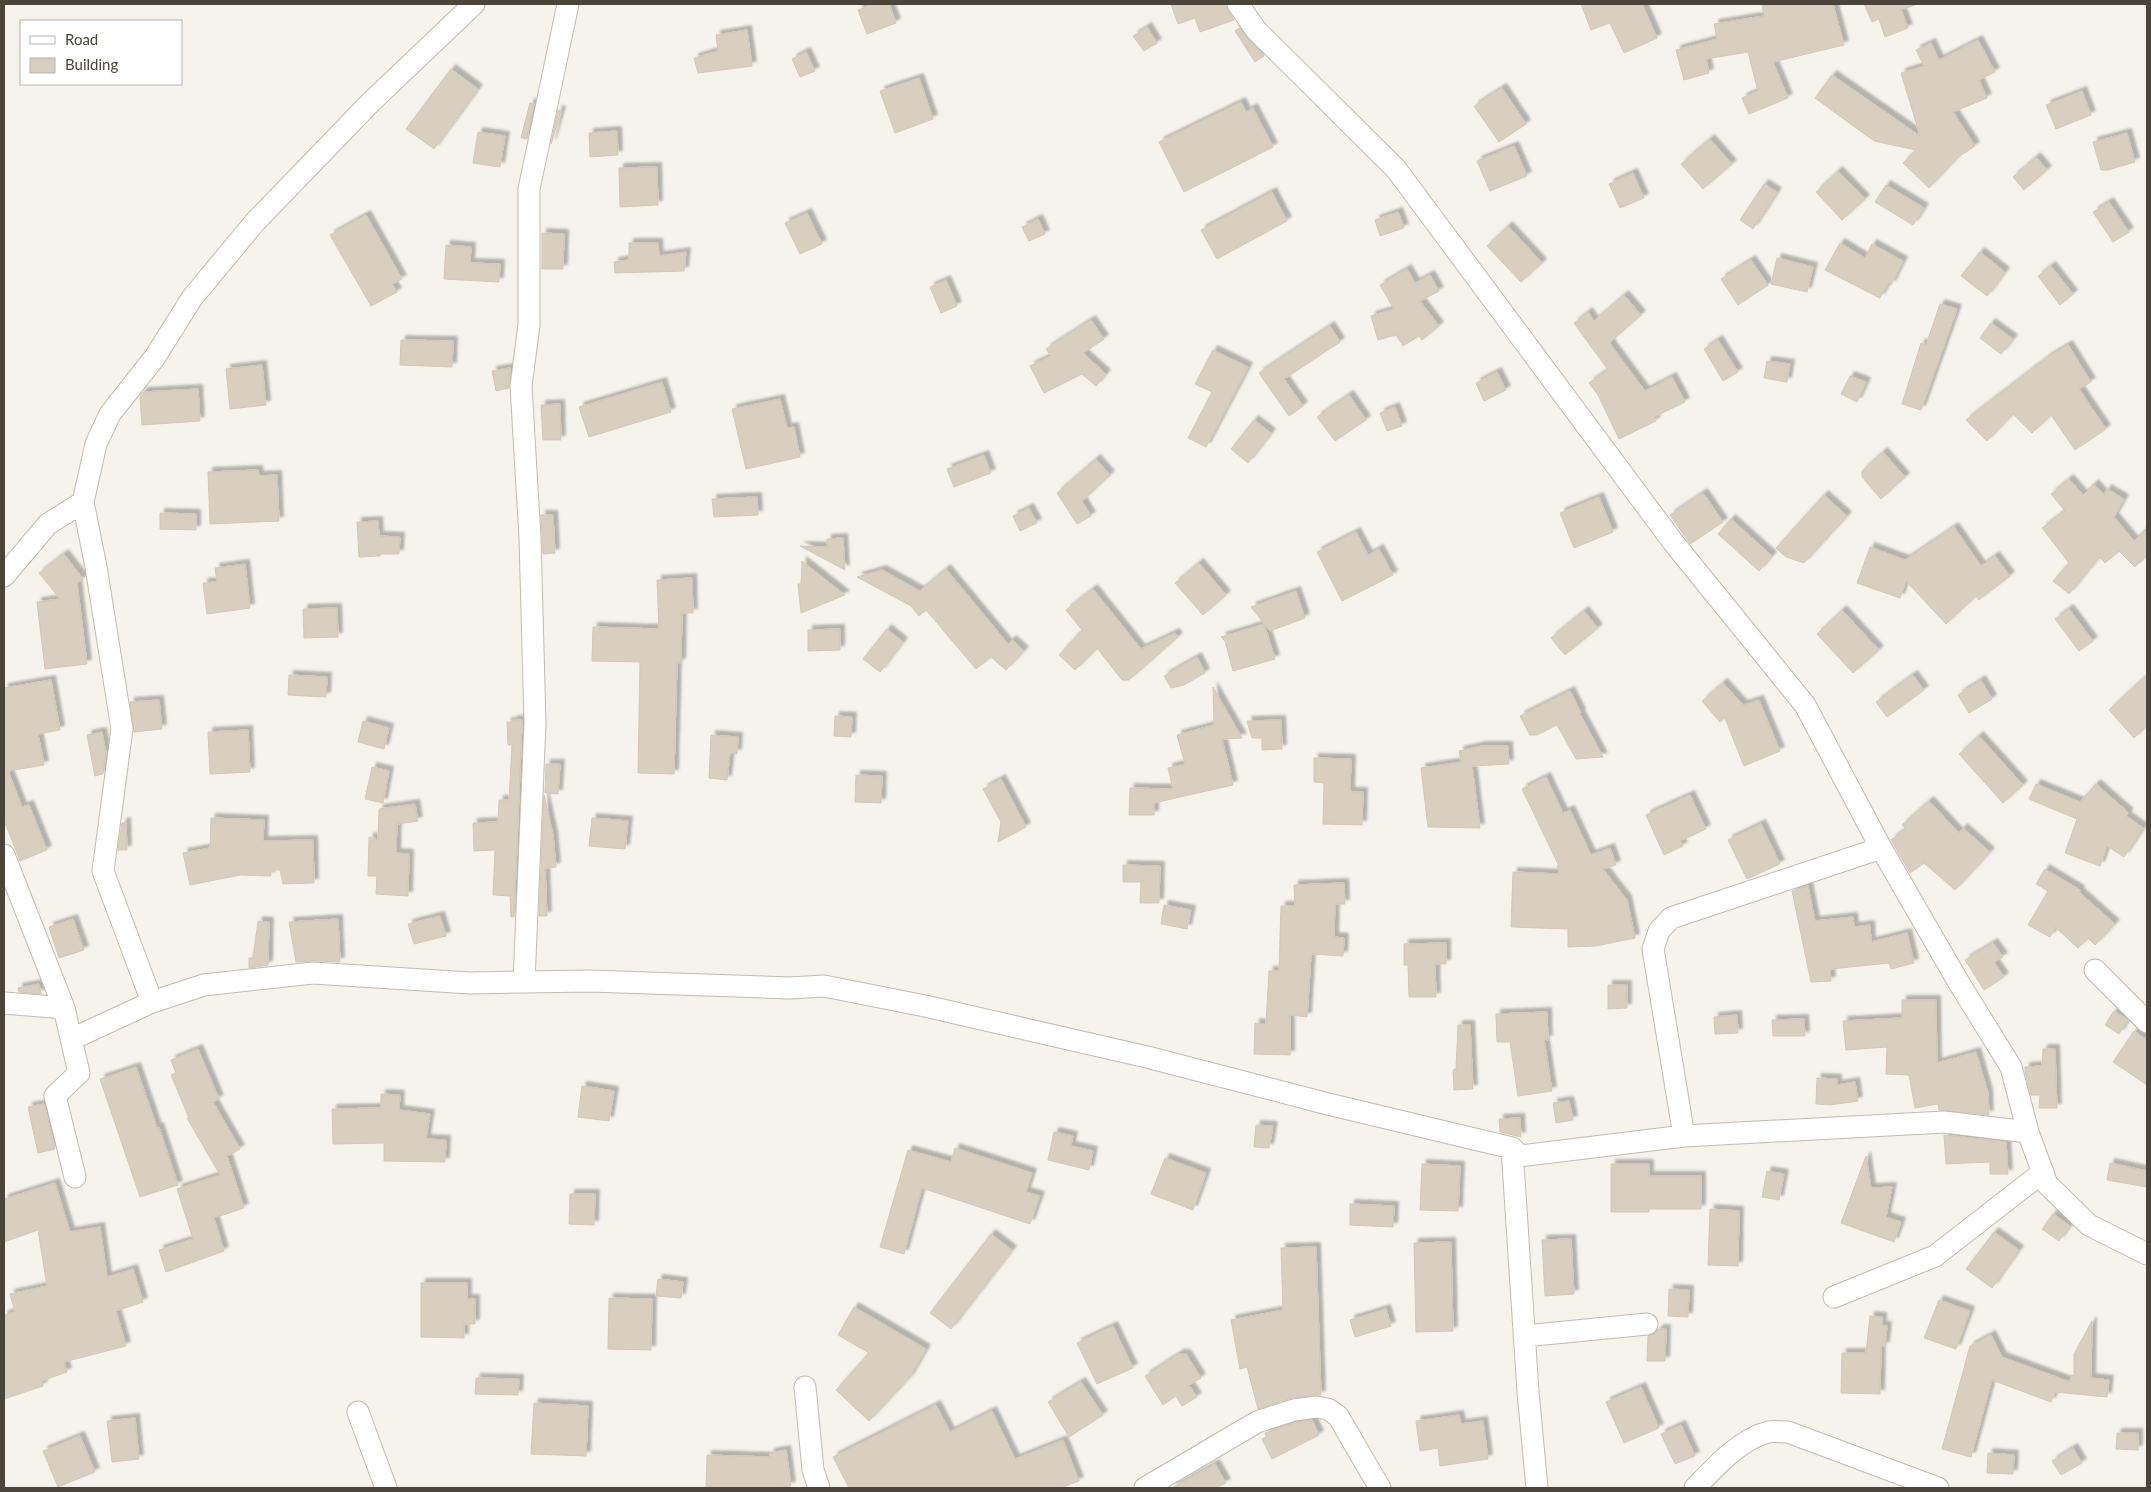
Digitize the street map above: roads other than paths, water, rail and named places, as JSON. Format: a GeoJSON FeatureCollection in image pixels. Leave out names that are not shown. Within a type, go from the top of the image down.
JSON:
{"type":"FeatureCollection","features":[{"type":"Feature","properties":{"kind":"street"},"geometry":{"type":"LineString","coordinates":[[152,1002],[103,871],[122,729],[96,567],[83,502],[96,444],[110,414],[156,358],[192,298],[255,222],[370,103],[474,4]]}},
{"type":"Feature","properties":{"kind":"street"},"geometry":{"type":"LineString","coordinates":[[524,982],[535,723],[530,538],[521,386],[529,325],[529,189],[568,4]]}},
{"type":"Feature","properties":{"kind":"street"},"geometry":{"type":"LineString","coordinates":[[1238,4],[1256,30],[1396,170],[1673,542],[1805,705],[1881,848],[1959,983],[2011,1067],[2028,1132],[2047,1184],[2089,1225],[2147,1254]]}},
{"type":"Feature","properties":{"kind":"street"},"geometry":{"type":"LineString","coordinates":[[4,576],[48,524],[83,502]]}},
{"type":"Feature","properties":{"kind":"street"},"geometry":{"type":"LineString","coordinates":[[1684,1136],[1652,949],[1659,931],[1671,918],[1881,848]]}},
{"type":"Feature","properties":{"kind":"street"},"geometry":{"type":"LineString","coordinates":[[4,855],[64,1008],[72,1039],[79,1073],[55,1096],[76,1177]]}},
{"type":"Feature","properties":{"kind":"street"},"geometry":{"type":"LineString","coordinates":[[2096,970],[2147,1022]]}},
{"type":"Feature","properties":{"kind":"street"},"geometry":{"type":"LineString","coordinates":[[72,1039],[152,1002],[204,985],[313,973],[470,983],[590,981],[790,988],[824,986],[925,1006],[1147,1057],[1328,1104],[1512,1148],[1520,1156],[1684,1136],[1944,1122],[2028,1132]]}},
{"type":"Feature","properties":{"kind":"street"},"geometry":{"type":"LineString","coordinates":[[4,1003],[64,1008]]}},
{"type":"Feature","properties":{"kind":"street"},"geometry":{"type":"LineString","coordinates":[[1512,1148],[1524,1336],[1537,1488]]}},
{"type":"Feature","properties":{"kind":"street"},"geometry":{"type":"LineString","coordinates":[[1834,1297],[1935,1256],[2043,1172]]}},
{"type":"Feature","properties":{"kind":"street"},"geometry":{"type":"LineString","coordinates":[[1524,1336],[1647,1324]]}},
{"type":"Feature","properties":{"kind":"street"},"geometry":{"type":"LineString","coordinates":[[805,1387],[813,1470],[819,1488]]}},
{"type":"Feature","properties":{"kind":"street"},"geometry":{"type":"LineString","coordinates":[[1145,1488],[1256,1422],[1294,1410],[1316,1407],[1328,1409],[1338,1416],[1380,1488]]}},
{"type":"Feature","properties":{"kind":"street"},"geometry":{"type":"LineString","coordinates":[[358,1412],[386,1488]]}},
{"type":"Feature","properties":{"kind":"street"},"geometry":{"type":"LineString","coordinates":[[1695,1488],[1719,1463],[1753,1438],[1770,1432],[1788,1432],[1938,1488]]}}]}
